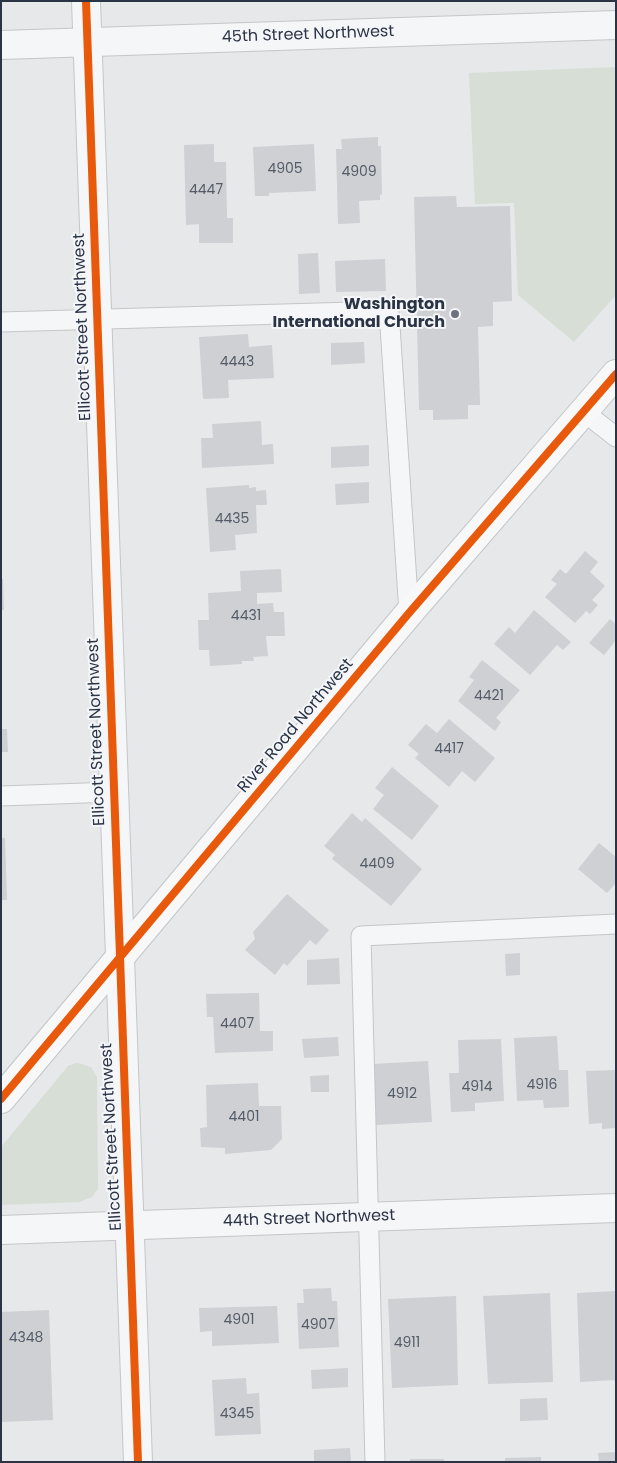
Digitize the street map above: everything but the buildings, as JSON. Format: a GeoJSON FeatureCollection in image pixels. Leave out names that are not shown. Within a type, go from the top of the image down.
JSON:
{"type":"FeatureCollection","features":[{"type":"Feature","properties":{"kind":"main road","name":"River Road Northwest"},"geometry":{"type":"LineString","coordinates":[[1,1099],[409,613],[616,374]]}},
{"type":"Feature","properties":{"kind":"street","name":"Ellicott Street Northwest"},"geometry":{"type":"LineString","coordinates":[[86,1],[112,792],[138,1462]]}},
{"type":"Feature","properties":{"kind":"street","name":"45th Street Northwest"},"geometry":{"type":"LineString","coordinates":[[1,45],[616,25]]}},
{"type":"Feature","properties":{"kind":"street","name":"44th Street Northwest"},"geometry":{"type":"LineString","coordinates":[[1,1230],[616,1208]]}},
{"type":"Feature","properties":{"kind":"lane"},"geometry":{"type":"LineString","coordinates":[[1,322],[389,311],[409,613]]}},
{"type":"Feature","properties":{"kind":"lane"},"geometry":{"type":"LineString","coordinates":[[584,412],[616,438]]}},
{"type":"Feature","properties":{"kind":"lane"},"geometry":{"type":"LineString","coordinates":[[1,796],[112,792]]}},
{"type":"Feature","properties":{"kind":"lane"},"geometry":{"type":"LineString","coordinates":[[375,1462],[370,1217],[361,936],[616,924]]}},
{"type":"Feature","properties":{"kind":"shaded area"},"geometry":{"type":"Polygon","coordinates":[[[616,67],[616,295],[574,342],[518,295],[514,203],[475,204],[469,73],[616,67]]]}},
{"type":"Feature","properties":{"kind":"shaded area"},"geometry":{"type":"Polygon","coordinates":[[[77,1063],[91,1067],[97,1077],[98,1189],[92,1197],[79,1202],[1,1205],[1,1147],[68,1066],[77,1063]]]}},
{"type":"Feature","properties":{"kind":"cycle path"},"geometry":{"type":"LineString","coordinates":[[86,1],[138,1462]]}},
{"type":"Feature","properties":{"kind":"cycle path"},"geometry":{"type":"LineString","coordinates":[[1,1099],[409,613],[616,374]]}},
{"type":"Feature","properties":{"kind":"place","name":"Washington International Church"},"geometry":{"type":"Point","coordinates":[455,314]}}]}
